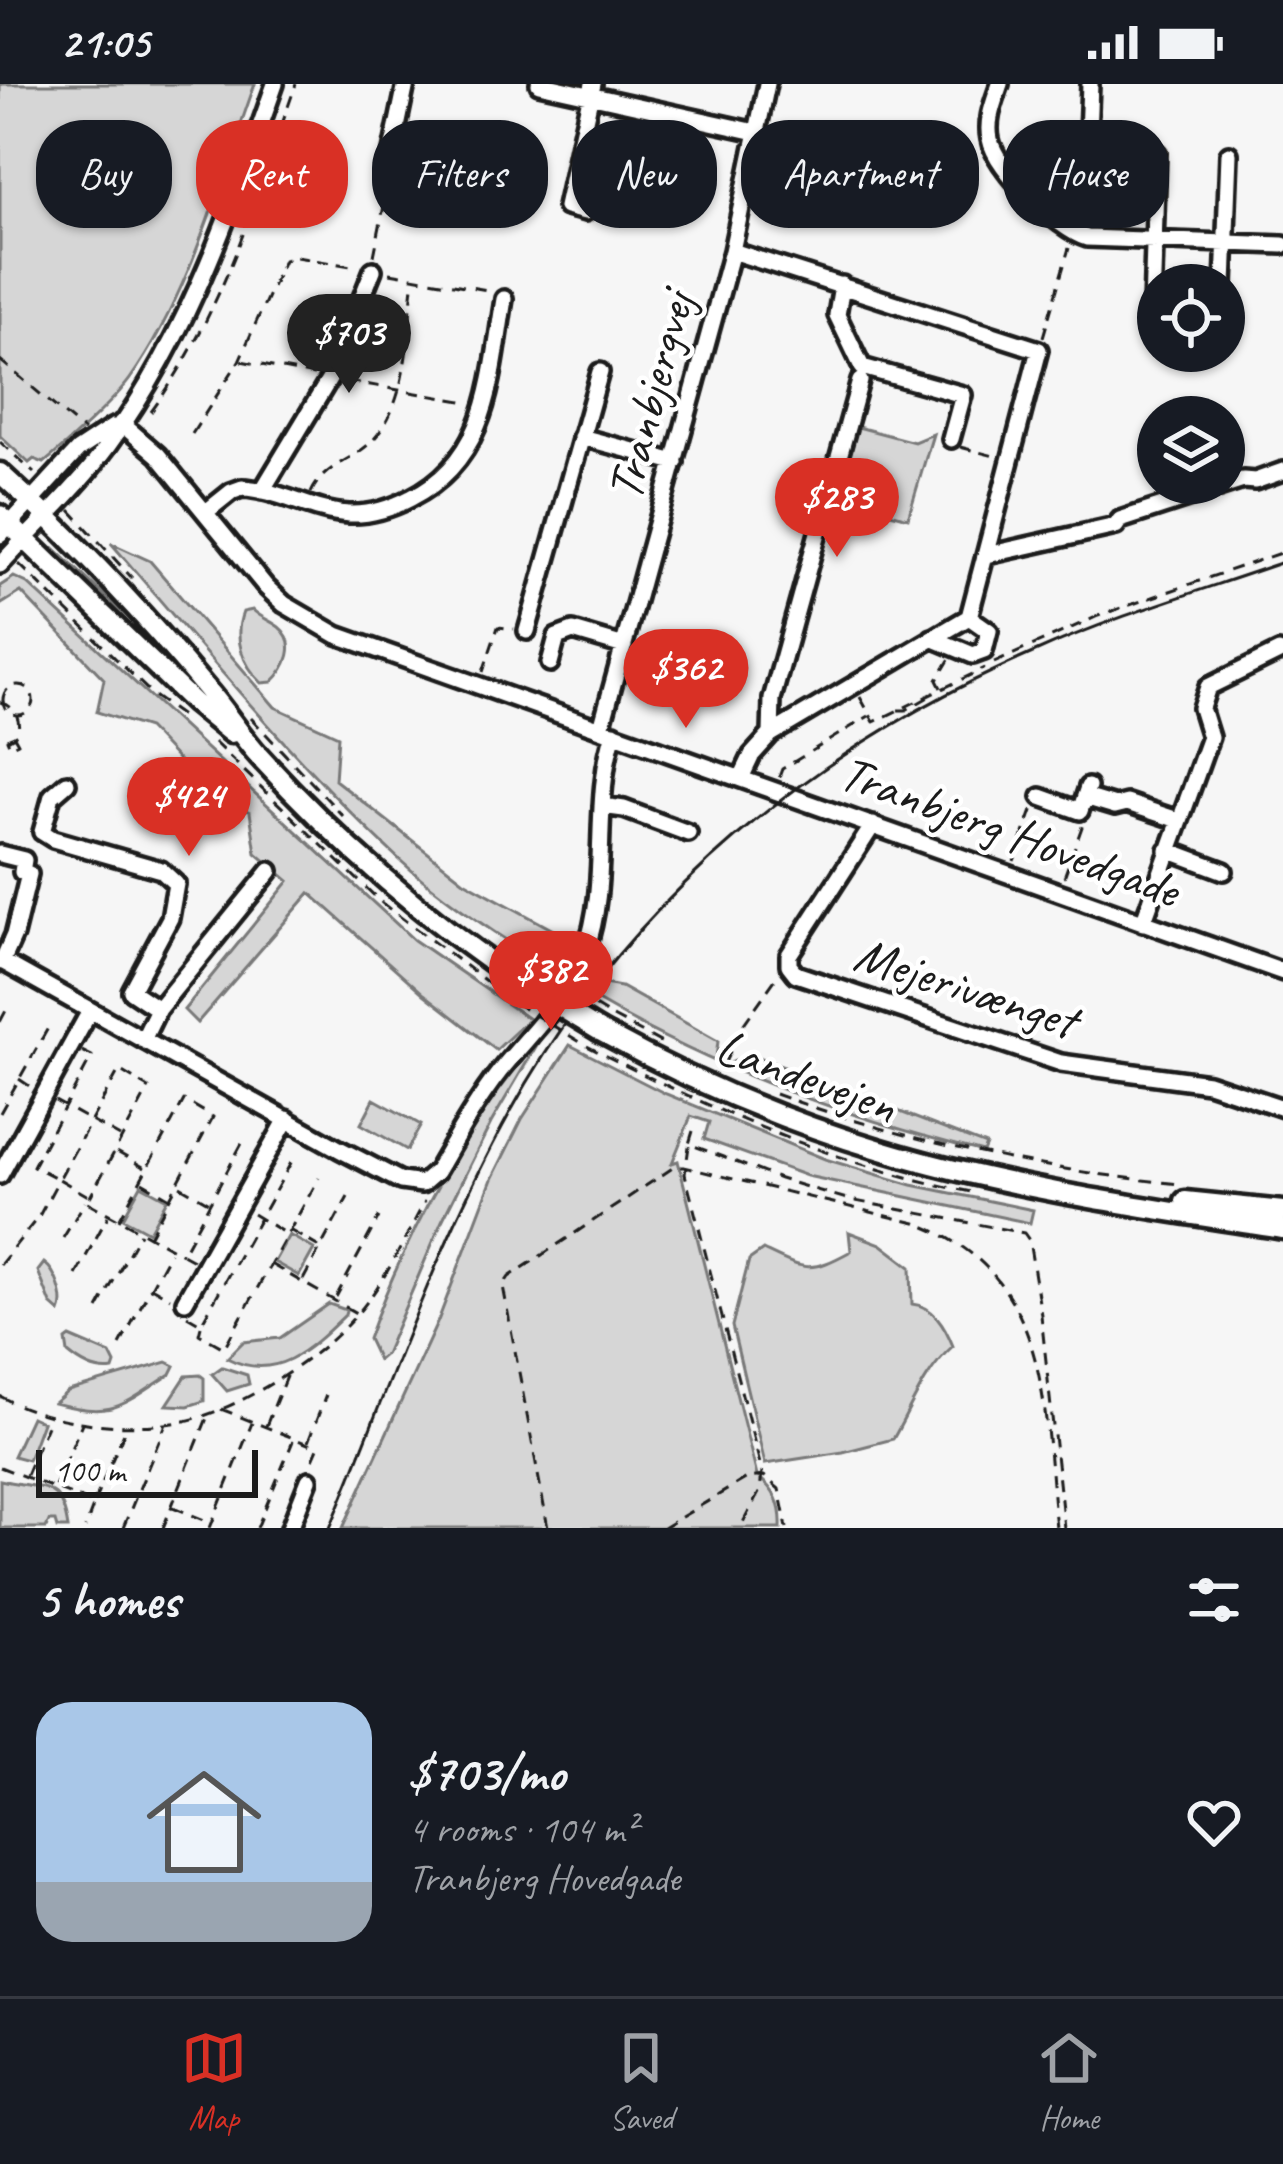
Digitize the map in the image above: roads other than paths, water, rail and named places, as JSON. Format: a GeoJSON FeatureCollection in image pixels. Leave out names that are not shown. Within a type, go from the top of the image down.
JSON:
{"type":"FeatureCollection","features":[{"type":"Feature","properties":{"kind":"main road","name":"Landevejen"},"geometry":{"type":"LineString","coordinates":[[0,473],[207,689],[258,754]]}},
{"type":"Feature","properties":{"kind":"main road","name":"Landevejen"},"geometry":{"type":"LineString","coordinates":[[8,529],[194,703],[258,754],[396,890],[528,989],[600,1031],[706,1085],[823,1131],[944,1167],[1283,1229]]}},
{"type":"Feature","properties":{"kind":"main road","name":"Landevejen"},"geometry":{"type":"LineString","coordinates":[[1072,1192],[1283,1210]]}},
{"type":"Feature","properties":{"kind":"street"},"geometry":{"type":"LineString","coordinates":[[0,565],[8,529],[94,464],[160,364],[197,294],[275,84]]}},
{"type":"Feature","properties":{"kind":"street"},"geometry":{"type":"LineString","coordinates":[[398,120],[406,84]]}},
{"type":"Feature","properties":{"kind":"street"},"geometry":{"type":"LineString","coordinates":[[539,84],[592,90],[741,128]]}},
{"type":"Feature","properties":{"kind":"street","name":"Tranbjergvej"},"geometry":{"type":"LineString","coordinates":[[759,120],[767,84]]}},
{"type":"Feature","properties":{"kind":"street"},"geometry":{"type":"LineString","coordinates":[[1000,84],[990,117],[992,147],[1059,225],[1080,236],[1283,245]]}},
{"type":"Feature","properties":{"kind":"street"},"geometry":{"type":"LineString","coordinates":[[1089,120],[1090,84]]}},
{"type":"Feature","properties":{"kind":"street"},"geometry":{"type":"LineString","coordinates":[[585,120],[592,90]]}},
{"type":"Feature","properties":{"kind":"street"},"geometry":{"type":"LineString","coordinates":[[1225,264],[1229,154]]}},
{"type":"Feature","properties":{"kind":"street"},"geometry":{"type":"LineString","coordinates":[[390,157],[450,170],[444,198],[385,185],[390,157]]}},
{"type":"Feature","properties":{"kind":"street"},"geometry":{"type":"LineString","coordinates":[[572,180],[566,207],[572,209]]}},
{"type":"Feature","properties":{"kind":"street","name":"Tranbjergvej"},"geometry":{"type":"LineString","coordinates":[[287,1119],[400,1181],[422,1184],[436,1172],[497,1075],[569,987],[585,953],[598,897],[608,731],[624,646],[741,206]]}},
{"type":"Feature","properties":{"kind":"street"},"geometry":{"type":"LineString","coordinates":[[1153,264],[1154,228]]}},
{"type":"Feature","properties":{"kind":"street"},"geometry":{"type":"LineString","coordinates":[[732,251],[1039,350],[969,617],[771,734],[752,754],[741,778]]}},
{"type":"Feature","properties":{"kind":"street"},"geometry":{"type":"LineString","coordinates":[[262,491],[330,378],[373,266]]}},
{"type":"Feature","properties":{"kind":"street"},"geometry":{"type":"LineString","coordinates":[[842,285],[837,315],[862,367],[963,394],[951,439]]}},
{"type":"Feature","properties":{"kind":"street"},"geometry":{"type":"LineString","coordinates":[[206,512],[242,488],[307,506],[364,514],[428,490],[464,456],[486,406],[504,299]]}},
{"type":"Feature","properties":{"kind":"street"},"geometry":{"type":"LineString","coordinates":[[527,631],[600,372]]}},
{"type":"Feature","properties":{"kind":"street"},"geometry":{"type":"LineString","coordinates":[[771,734],[772,699],[860,381]]}},
{"type":"Feature","properties":{"kind":"street"},"geometry":{"type":"LineString","coordinates":[[38,509],[78,450],[121,422]]}},
{"type":"Feature","properties":{"kind":"street","name":"Tranbjerg Hovedgade"},"geometry":{"type":"LineString","coordinates":[[121,422],[158,454],[266,587],[306,619],[337,635],[1143,923],[1282,967]]}},
{"type":"Feature","properties":{"kind":"street"},"geometry":{"type":"LineString","coordinates":[[581,437],[675,462]]}},
{"type":"Feature","properties":{"kind":"street"},"geometry":{"type":"LineString","coordinates":[[987,555],[1094,532],[1243,480],[1255,481],[1283,471]]}},
{"type":"Feature","properties":{"kind":"street"},"geometry":{"type":"LineString","coordinates":[[932,638],[973,655],[988,647],[988,631],[969,617]]}},
{"type":"Feature","properties":{"kind":"street"},"geometry":{"type":"LineString","coordinates":[[550,663],[557,637],[573,631],[624,646]]}},
{"type":"Feature","properties":{"kind":"street"},"geometry":{"type":"LineString","coordinates":[[1143,923],[1210,737],[1202,708],[1208,687],[1279,652]]}},
{"type":"Feature","properties":{"kind":"street"},"geometry":{"type":"LineString","coordinates":[[1257,662],[1266,681]]}},
{"type":"Feature","properties":{"kind":"street"},"geometry":{"type":"LineString","coordinates":[[67,783],[52,796],[42,832],[161,870],[176,884],[170,918],[131,991],[158,1009]]}},
{"type":"Feature","properties":{"kind":"street"},"geometry":{"type":"LineString","coordinates":[[1040,797],[1080,811],[1088,795],[1178,820]]}},
{"type":"Feature","properties":{"kind":"street"},"geometry":{"type":"LineString","coordinates":[[602,806],[624,809],[688,833]]}},
{"type":"Feature","properties":{"kind":"street","name":"Mejerivænget"},"geometry":{"type":"LineString","coordinates":[[873,825],[789,956],[796,974],[1061,1063],[1208,1083],[1283,1108]]}},
{"type":"Feature","properties":{"kind":"street"},"geometry":{"type":"LineString","coordinates":[[1168,850],[1224,871]]}},
{"type":"Feature","properties":{"kind":"street"},"geometry":{"type":"LineString","coordinates":[[0,854],[25,860],[22,872],[29,874],[14,935],[1,961],[287,1119],[185,1301]]}},
{"type":"Feature","properties":{"kind":"street"},"geometry":{"type":"LineString","coordinates":[[143,1040],[158,1009],[270,871]]}},
{"type":"Feature","properties":{"kind":"street"},"geometry":{"type":"LineString","coordinates":[[0,1175],[90,1011]]}},
{"type":"Feature","properties":{"kind":"street"},"geometry":{"type":"LineString","coordinates":[[290,1528],[309,1480]]}},
{"type":"Feature","properties":{"kind":"tram line"},"geometry":{"type":"LineString","coordinates":[[330,1528],[437,1264],[511,1111],[558,1035],[611,964],[670,898],[734,838],[804,783],[954,690],[1096,627],[1283,562]]}}]}
